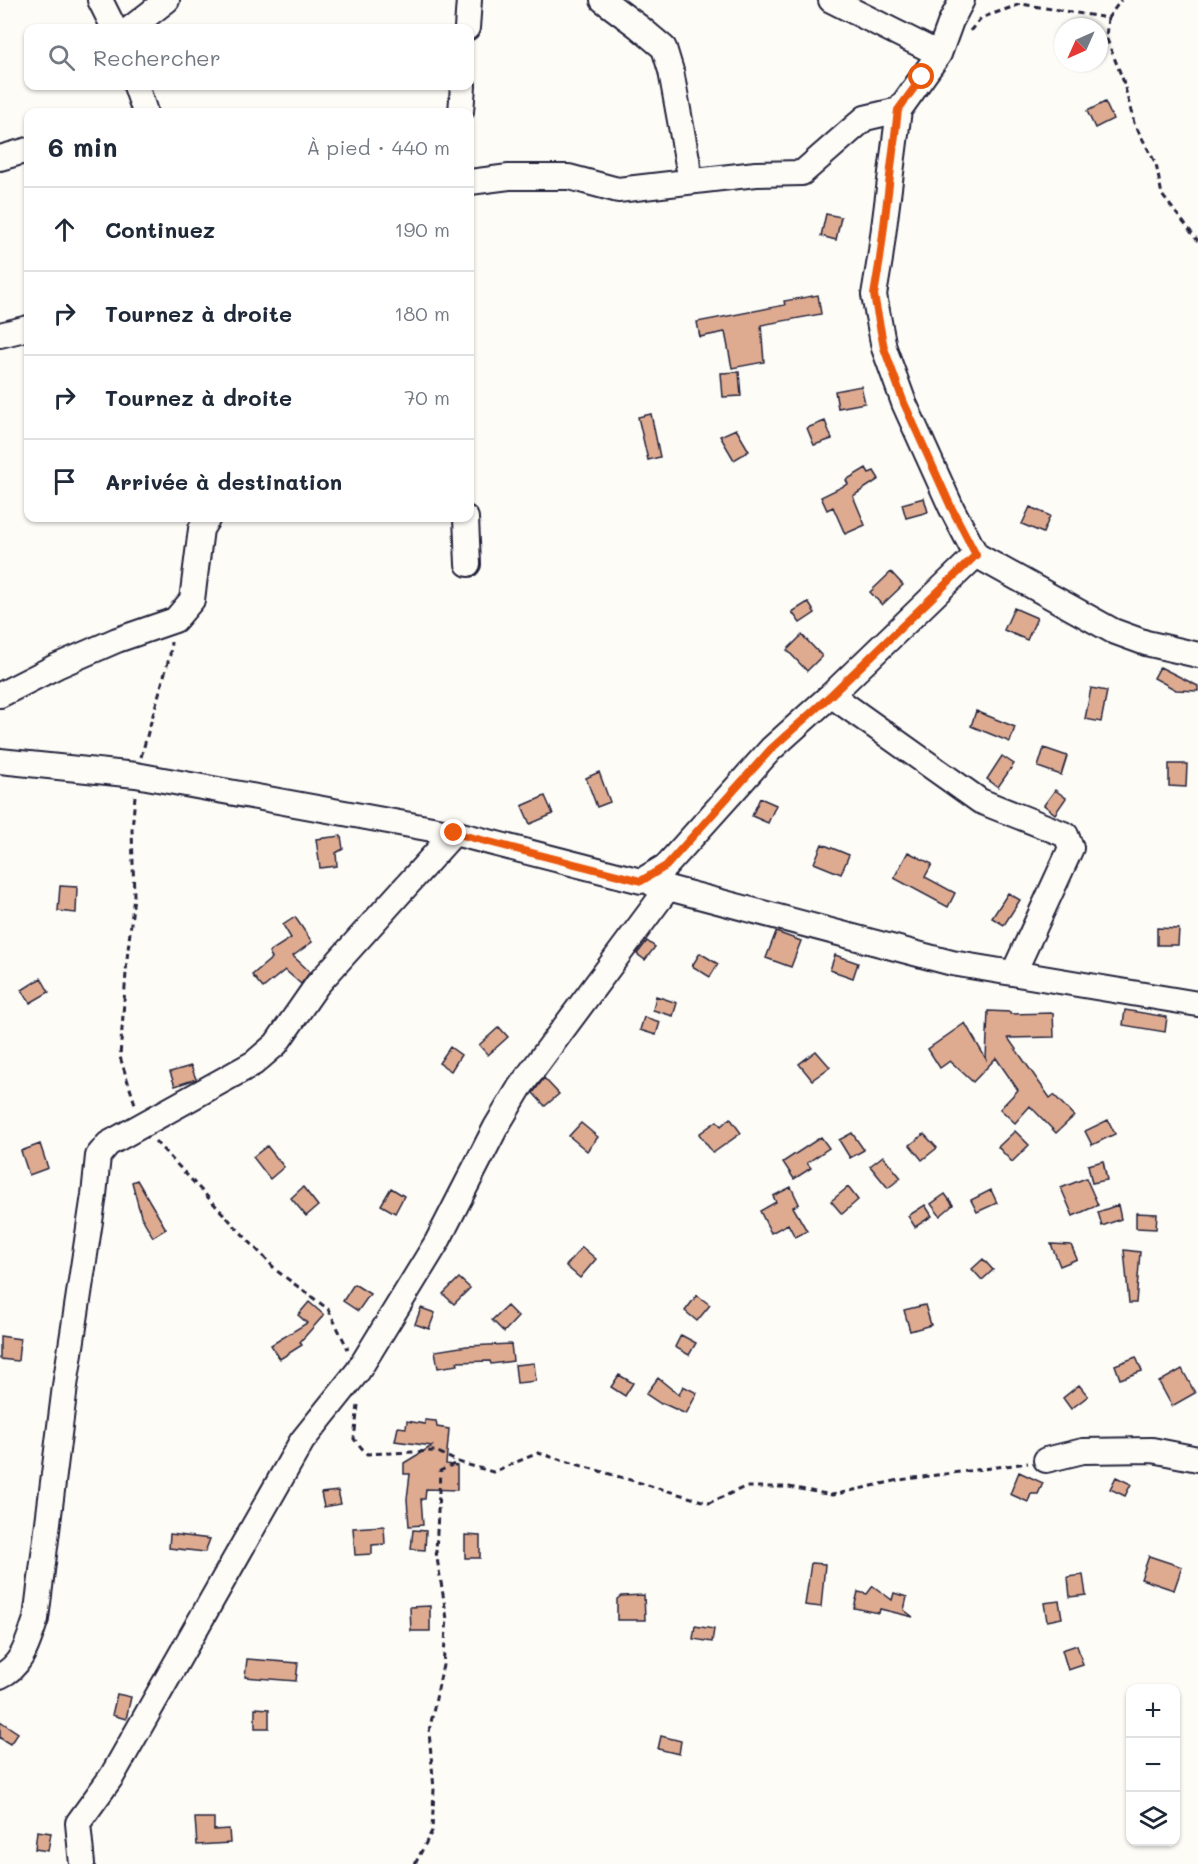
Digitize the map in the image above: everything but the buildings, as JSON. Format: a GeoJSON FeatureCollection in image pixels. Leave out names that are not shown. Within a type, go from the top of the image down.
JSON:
{"type":"FeatureCollection","features":[{"type":"Feature","properties":{"kind":"street"},"geometry":{"type":"LineString","coordinates":[[100,0],[112,24]]}},
{"type":"Feature","properties":{"kind":"street"},"geometry":{"type":"LineString","coordinates":[[136,24],[166,0]]}},
{"type":"Feature","properties":{"kind":"street"},"geometry":{"type":"LineString","coordinates":[[467,24],[469,0]]}},
{"type":"Feature","properties":{"kind":"street"},"geometry":{"type":"LineString","coordinates":[[603,0],[664,48],[671,71],[691,181]]}},
{"type":"Feature","properties":{"kind":"street"},"geometry":{"type":"LineString","coordinates":[[831,0],[939,54]]}},
{"type":"Feature","properties":{"kind":"street"},"geometry":{"type":"LineString","coordinates":[[962,0],[951,21],[939,54],[898,110],[874,295],[884,348],[904,403],[951,507],[976,555],[1113,631],[1146,644],[1198,655]]}},
{"type":"Feature","properties":{"kind":"street"},"geometry":{"type":"LineString","coordinates":[[137,90],[143,108]]}},
{"type":"Feature","properties":{"kind":"street"},"geometry":{"type":"LineString","coordinates":[[461,108],[463,90]]}},
{"type":"Feature","properties":{"kind":"street"},"geometry":{"type":"LineString","coordinates":[[474,181],[509,177],[569,177],[618,190],[756,174],[802,173],[865,118],[898,110]]}},
{"type":"Feature","properties":{"kind":"street"},"geometry":{"type":"LineString","coordinates":[[0,158],[24,151]]}},
{"type":"Feature","properties":{"kind":"street"},"geometry":{"type":"LineString","coordinates":[[0,334],[24,329]]}},
{"type":"Feature","properties":{"kind":"street"},"geometry":{"type":"LineString","coordinates":[[0,695],[57,666],[117,640],[175,620],[192,600],[201,529],[205,522]]}},
{"type":"Feature","properties":{"kind":"street"},"geometry":{"type":"LineString","coordinates":[[466,522],[468,564]]}},
{"type":"Feature","properties":{"kind":"street"},"geometry":{"type":"LineString","coordinates":[[641,881],[666,866],[771,749],[831,695],[976,555]]}},
{"type":"Feature","properties":{"kind":"street"},"geometry":{"type":"LineString","coordinates":[[831,695],[980,801],[1066,835],[1071,848],[1014,972]]}},
{"type":"Feature","properties":{"kind":"street"},"geometry":{"type":"LineString","coordinates":[[0,761],[136,775],[454,833],[952,963],[1198,1004]]}},
{"type":"Feature","properties":{"kind":"street"},"geometry":{"type":"LineString","coordinates":[[0,1676],[12,1671],[25,1650],[36,1619],[65,1386],[98,1156],[108,1144],[254,1063],[276,1044],[317,985],[454,833]]}},
{"type":"Feature","properties":{"kind":"street"},"geometry":{"type":"LineString","coordinates":[[82,1864],[78,1823],[112,1776],[302,1442],[358,1371],[437,1242],[496,1127],[520,1087],[668,888]]}},
{"type":"Feature","properties":{"kind":"street"},"geometry":{"type":"LineString","coordinates":[[1046,1460],[1083,1451],[1152,1450],[1198,1459]]}},
{"type":"Feature","properties":{"kind":"path"},"geometry":{"type":"LineString","coordinates":[[967,35],[981,18],[1021,4],[1108,18],[1121,0]]}},
{"type":"Feature","properties":{"kind":"path"},"geometry":{"type":"LineString","coordinates":[[1108,42],[1123,80],[1134,123],[1156,164],[1162,195],[1198,241]]}},
{"type":"Feature","properties":{"kind":"path"},"geometry":{"type":"LineString","coordinates":[[415,1864],[432,1831],[434,1789],[429,1732],[443,1665],[447,1619],[436,1552],[440,1471],[458,1462],[493,1472],[537,1453],[709,1503],[745,1488],[789,1487],[832,1495],[899,1480],[1046,1460]]}},
{"type":"Feature","properties":{"kind":"route"},"geometry":{"type":"LineString","coordinates":[[454,833],[641,881],[666,866],[771,749],[831,695],[976,555],[951,507],[904,403],[884,348],[874,295],[898,110],[922,77]]}}]}
